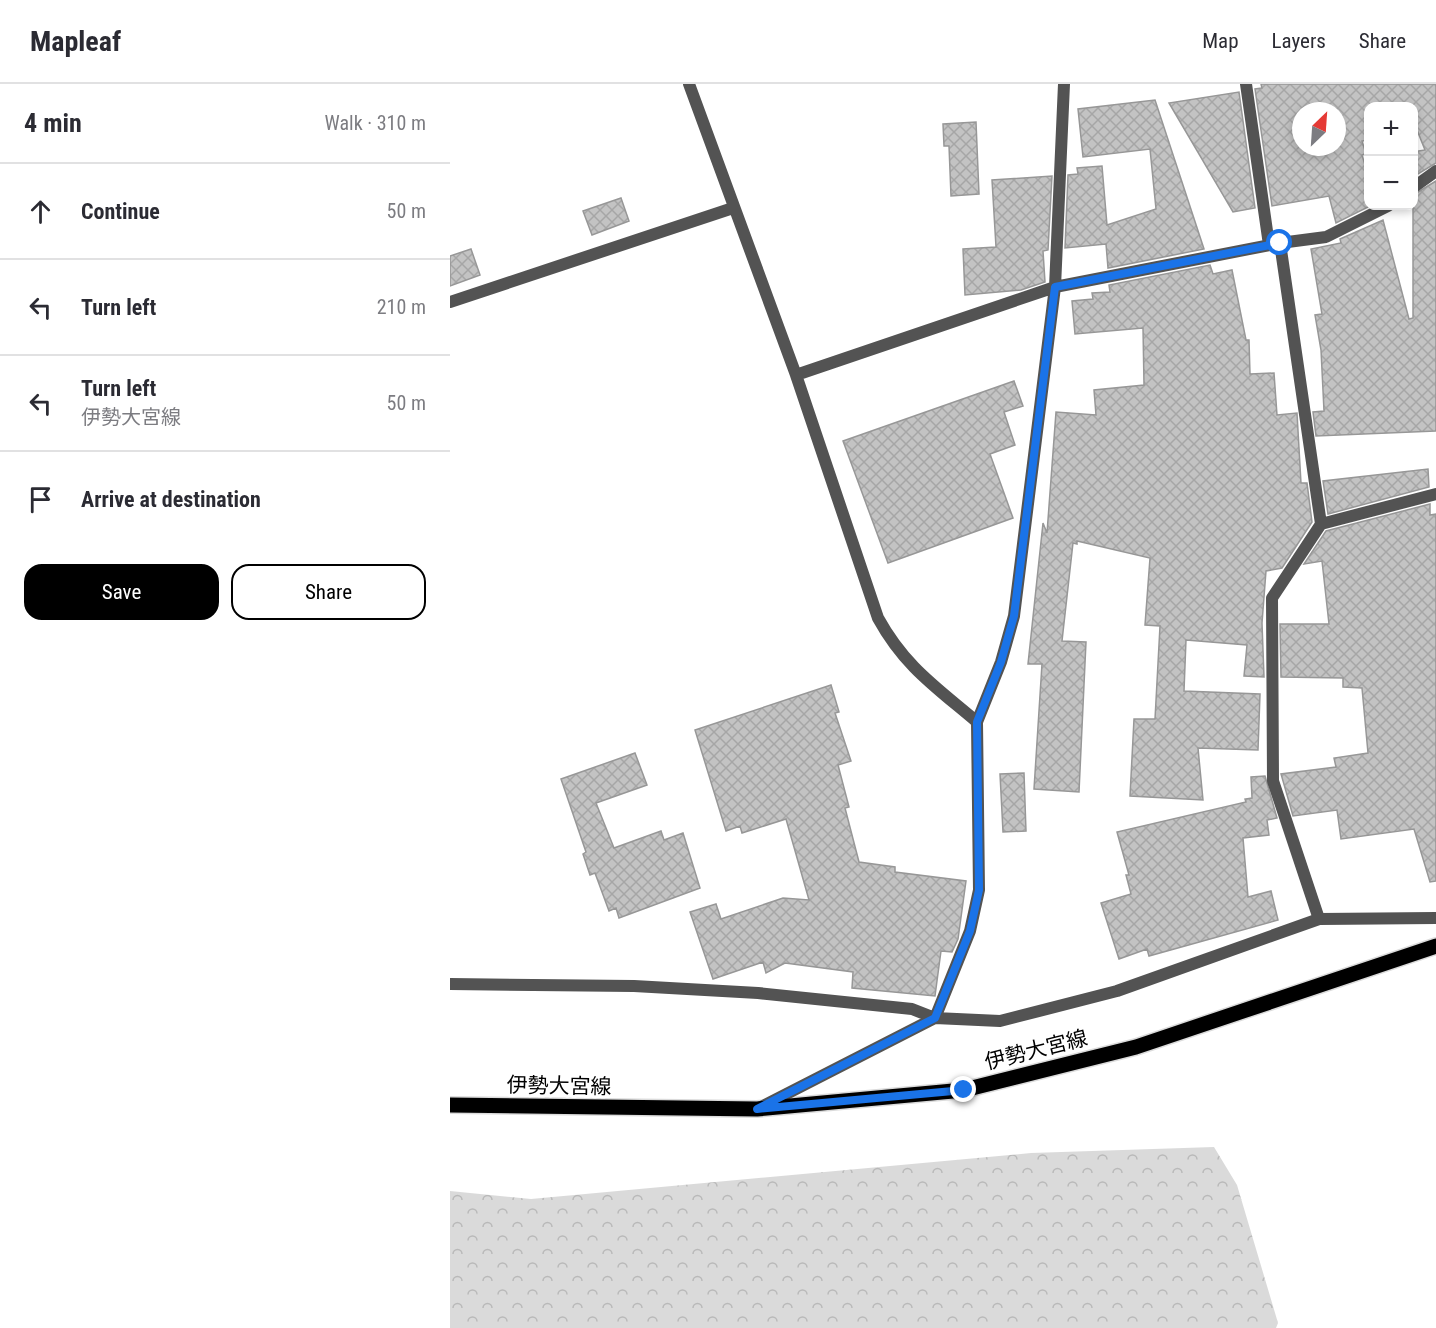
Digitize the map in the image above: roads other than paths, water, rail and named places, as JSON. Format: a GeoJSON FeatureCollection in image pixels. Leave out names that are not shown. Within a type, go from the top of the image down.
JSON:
{"type":"FeatureCollection","features":[{"type":"Feature","properties":{"kind":"main road","name":"伊勢大宮線"},"geometry":{"type":"LineString","coordinates":[[450,1105],[757,1109],[964,1090],[1136,1047],[1436,946]]}},
{"type":"Feature","properties":{"kind":"street"},"geometry":{"type":"LineString","coordinates":[[689,84],[796,375],[878,618],[894,646],[913,668],[977,722]]}},
{"type":"Feature","properties":{"kind":"street"},"geometry":{"type":"LineString","coordinates":[[757,1109],[935,1018],[970,931],[979,890],[977,722],[1001,662],[1014,616],[1055,287],[1064,84]]}},
{"type":"Feature","properties":{"kind":"street"},"geometry":{"type":"LineString","coordinates":[[1246,84],[1321,524]]}},
{"type":"Feature","properties":{"kind":"street"},"geometry":{"type":"LineString","coordinates":[[1418,184],[1436,171]]}},
{"type":"Feature","properties":{"kind":"street"},"geometry":{"type":"LineString","coordinates":[[450,302],[733,208]]}},
{"type":"Feature","properties":{"kind":"street"},"geometry":{"type":"LineString","coordinates":[[796,375],[1055,287],[1275,244],[1326,237],[1380,210]]}},
{"type":"Feature","properties":{"kind":"street"},"geometry":{"type":"LineString","coordinates":[[1320,919],[1273,781],[1272,598],[1321,524],[1436,494]]}},
{"type":"Feature","properties":{"kind":"street"},"geometry":{"type":"LineString","coordinates":[[450,984],[634,986],[758,993],[912,1009],[935,1018],[1000,1022],[1117,991],[1320,919],[1436,918]]}}]}
